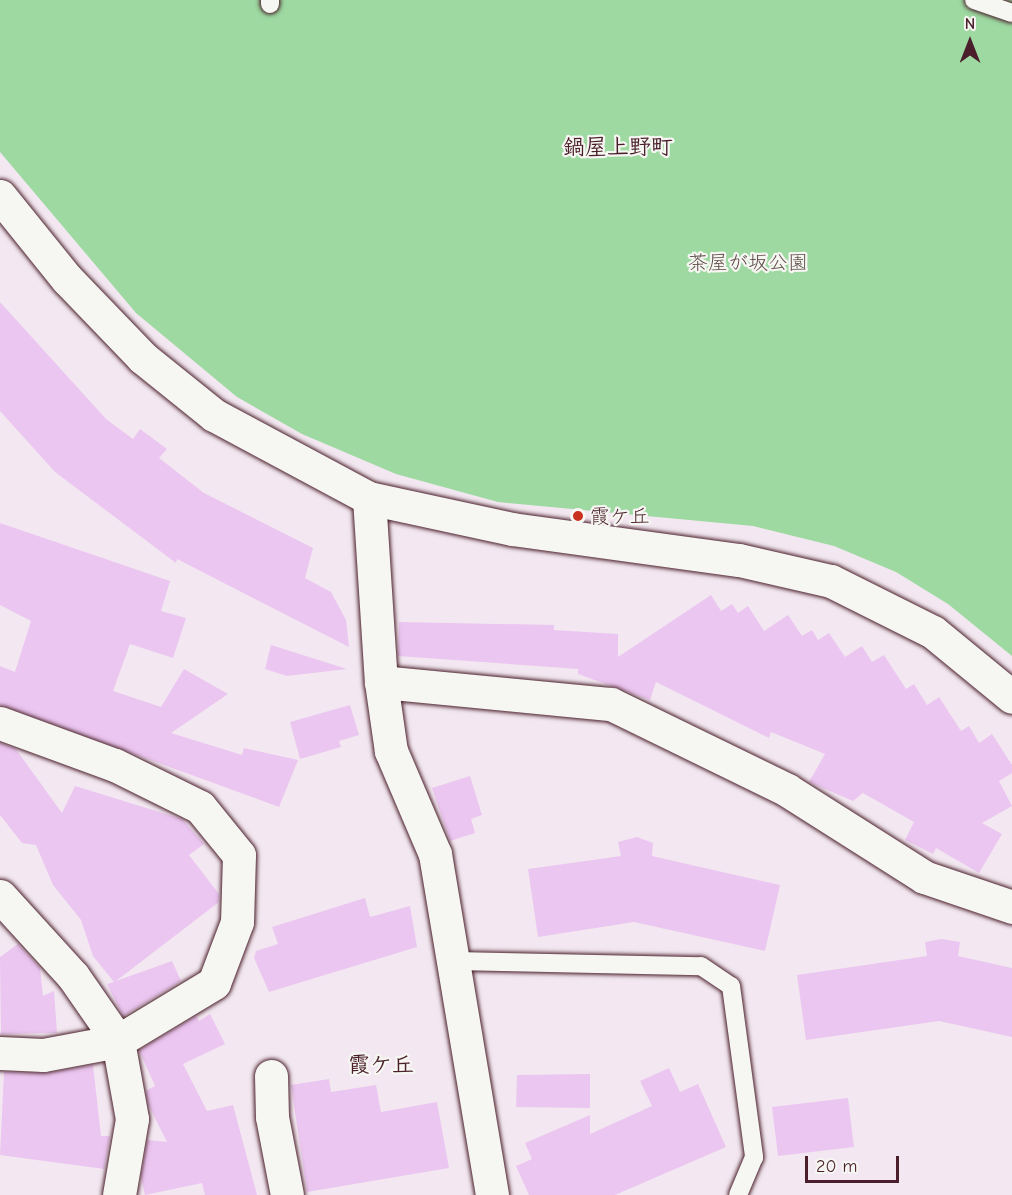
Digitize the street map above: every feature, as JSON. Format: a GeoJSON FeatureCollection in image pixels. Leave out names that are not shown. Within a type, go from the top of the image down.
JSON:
{"type":"FeatureCollection","features":[{"type":"Feature","properties":{"kind":"street"},"geometry":{"type":"LineString","coordinates":[[0,196],[67,279],[143,357],[214,415],[369,498],[512,529],[739,560],[831,581],[933,632],[1012,697]]}},
{"type":"Feature","properties":{"kind":"street"},"geometry":{"type":"LineString","coordinates":[[369,498],[381,682],[391,751],[435,854],[492,1195]]}},
{"type":"Feature","properties":{"kind":"street"},"geometry":{"type":"LineString","coordinates":[[381,682],[611,704],[787,790],[924,877],[1012,907]]}},
{"type":"Feature","properties":{"kind":"street"},"geometry":{"type":"LineString","coordinates":[[0,723],[115,765],[200,807],[239,855],[237,922],[214,983],[118,1041],[43,1055],[0,1053]]}},
{"type":"Feature","properties":{"kind":"street"},"geometry":{"type":"LineString","coordinates":[[0,896],[72,976],[118,1041],[132,1119],[118,1195]]}},
{"type":"Feature","properties":{"kind":"street"},"geometry":{"type":"LineString","coordinates":[[271,1076],[272,1117],[287,1195]]}},
{"type":"Feature","properties":{"kind":"lane"},"geometry":{"type":"LineString","coordinates":[[974,0],[1012,13]]}},
{"type":"Feature","properties":{"kind":"lane"},"geometry":{"type":"LineString","coordinates":[[454,961],[702,966],[731,986],[754,1157],[738,1195]]}},
{"type":"Feature","properties":{"kind":"green space","name":"茶屋が坂公園"},"geometry":{"type":"Polygon","coordinates":[[[0,0],[1012,0],[1012,656],[948,604],[896,572],[834,546],[753,526],[498,502],[396,474],[302,434],[237,397],[136,313],[0,152],[0,0]]]}},
{"type":"Feature","properties":{"kind":"building"},"geometry":{"type":"Polygon","coordinates":[[[0,302],[106,419],[133,439],[140,429],[167,449],[159,458],[204,493],[313,548],[305,578],[331,592],[346,620],[349,647],[177,559],[176,563],[55,472],[0,411],[0,302]]]}},
{"type":"Feature","properties":{"kind":"building"},"geometry":{"type":"Polygon","coordinates":[[[0,523],[170,581],[161,611],[186,618],[173,658],[130,644],[113,691],[161,707],[184,669],[228,694],[171,733],[242,755],[244,748],[298,760],[279,807],[0,705],[0,666],[15,672],[31,621],[0,605],[0,523]]]}},
{"type":"Feature","properties":{"kind":"building"},"geometry":{"type":"Polygon","coordinates":[[[711,595],[721,611],[732,604],[738,613],[748,606],[764,631],[788,615],[802,636],[812,630],[818,640],[829,633],[845,657],[862,646],[872,662],[884,655],[906,689],[914,684],[927,705],[939,697],[961,731],[969,726],[979,743],[992,734],[1012,765],[1012,773],[999,781],[1012,806],[982,823],[1002,834],[979,873],[936,848],[933,854],[905,840],[914,822],[863,793],[853,801],[809,782],[825,754],[771,732],[769,738],[656,682],[650,700],[578,674],[578,669],[398,656],[399,622],[554,625],[554,630],[618,634],[618,657],[711,595]]]}},
{"type":"Feature","properties":{"kind":"building"},"geometry":{"type":"Polygon","coordinates":[[[271,645],[347,669],[287,676],[265,669],[271,645]]]}},
{"type":"Feature","properties":{"kind":"building"},"geometry":{"type":"Polygon","coordinates":[[[350,705],[359,735],[339,741],[341,747],[300,759],[290,722],[350,705]]]}},
{"type":"Feature","properties":{"kind":"building"},"geometry":{"type":"Polygon","coordinates":[[[0,743],[15,748],[62,813],[75,786],[182,819],[204,844],[189,855],[219,894],[219,902],[116,981],[172,961],[181,981],[123,1016],[107,984],[114,982],[93,956],[81,920],[53,885],[36,845],[22,843],[0,815],[0,743]]]}},
{"type":"Feature","properties":{"kind":"building"},"geometry":{"type":"Polygon","coordinates":[[[470,776],[482,815],[471,819],[475,833],[450,841],[432,788],[470,776]]]}},
{"type":"Feature","properties":{"kind":"building"},"geometry":{"type":"Polygon","coordinates":[[[637,837],[653,843],[652,856],[780,885],[765,951],[634,922],[538,937],[528,869],[621,856],[618,842],[637,837]]]}},
{"type":"Feature","properties":{"kind":"building"},"geometry":{"type":"Polygon","coordinates":[[[365,898],[370,917],[410,906],[417,947],[269,992],[254,958],[256,951],[278,944],[272,927],[365,898]]]}},
{"type":"Feature","properties":{"kind":"building"},"geometry":{"type":"Polygon","coordinates":[[[942,939],[960,942],[958,956],[1012,968],[1012,1037],[939,1021],[806,1040],[797,975],[927,956],[925,942],[942,939]]]}},
{"type":"Feature","properties":{"kind":"building"},"geometry":{"type":"Polygon","coordinates":[[[18,944],[40,968],[43,996],[54,991],[57,1033],[1,1034],[0,957],[18,944]]]}},
{"type":"Feature","properties":{"kind":"building"},"geometry":{"type":"Polygon","coordinates":[[[210,1014],[225,1044],[183,1064],[207,1111],[233,1105],[257,1195],[205,1195],[202,1183],[145,1195],[141,1177],[147,1140],[167,1142],[148,1104],[146,1091],[155,1086],[139,1050],[196,1016],[199,1021],[210,1014]]]}},
{"type":"Feature","properties":{"kind":"building"},"geometry":{"type":"Polygon","coordinates":[[[93,1065],[101,1136],[110,1136],[104,1169],[0,1155],[4,1072],[46,1073],[93,1065]]]}},
{"type":"Feature","properties":{"kind":"building"},"geometry":{"type":"Polygon","coordinates":[[[669,1068],[680,1092],[698,1084],[726,1147],[615,1195],[529,1195],[516,1166],[532,1159],[525,1143],[590,1115],[590,1134],[652,1106],[640,1081],[669,1068]]]}},
{"type":"Feature","properties":{"kind":"building"},"geometry":{"type":"Polygon","coordinates":[[[590,1074],[590,1108],[516,1107],[517,1075],[590,1074]]]}},
{"type":"Feature","properties":{"kind":"building"},"geometry":{"type":"Polygon","coordinates":[[[329,1079],[331,1092],[376,1085],[381,1112],[437,1102],[449,1168],[307,1192],[291,1085],[329,1079]]]}},
{"type":"Feature","properties":{"kind":"building"},"geometry":{"type":"Polygon","coordinates":[[[848,1098],[854,1147],[778,1156],[772,1107],[848,1098]]]}},
{"type":"Feature","properties":{"kind":"place","name":"霞ケ丘"},"geometry":{"type":"Point","coordinates":[578,516]}},
{"type":"Feature","properties":{"kind":"district","name":"鍋屋上野町"},"geometry":{"type":"Point","coordinates":[618,148]}},
{"type":"Feature","properties":{"kind":"district","name":"霞ケ丘"},"geometry":{"type":"Point","coordinates":[381,1066]}}]}
